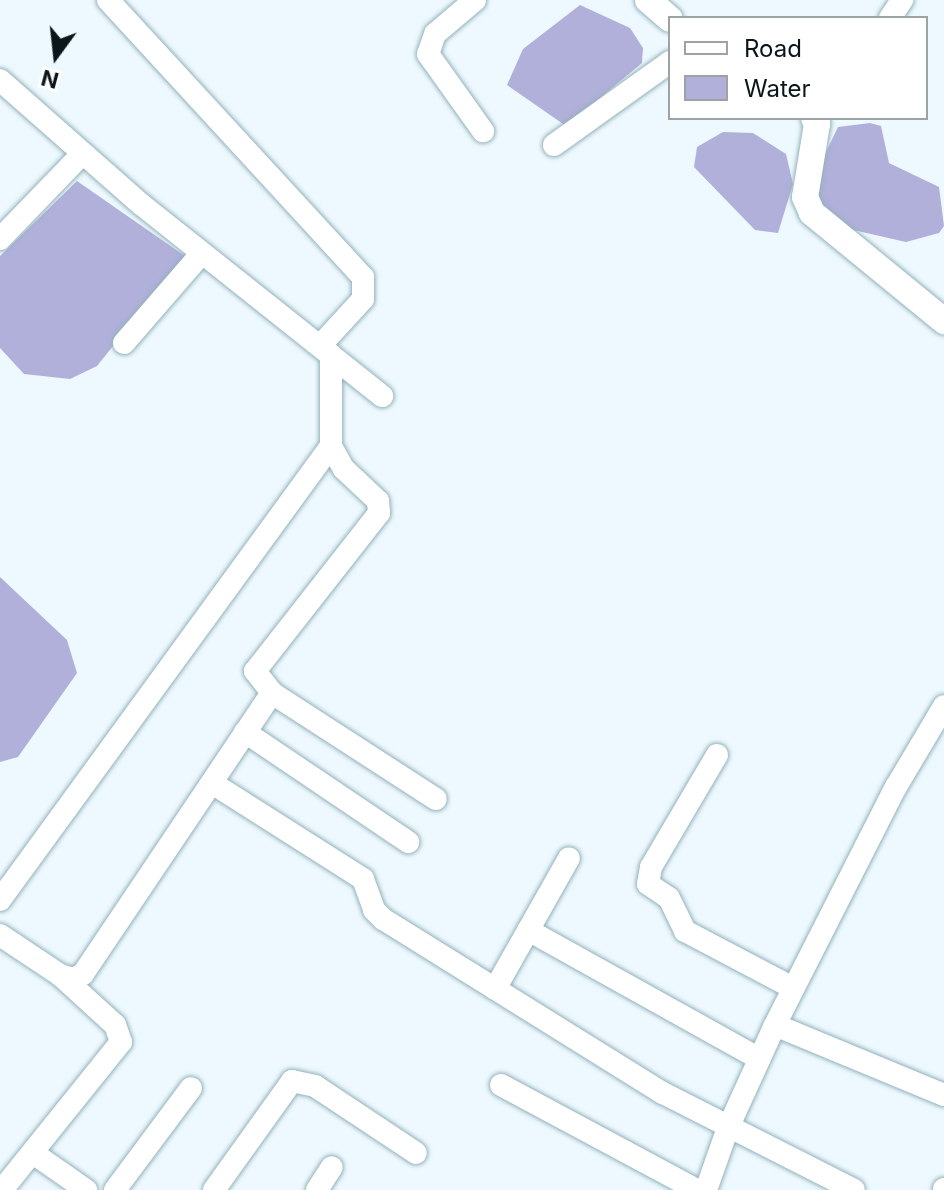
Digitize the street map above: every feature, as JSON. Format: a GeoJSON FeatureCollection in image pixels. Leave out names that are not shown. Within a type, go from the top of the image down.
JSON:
{"type":"FeatureCollection","features":[{"type":"Feature","properties":{"kind":"street"},"geometry":{"type":"LineString","coordinates":[[108,0],[363,277],[363,299],[325,350],[331,446],[344,469],[378,501],[379,513],[259,662],[255,671],[272,693],[436,799]]}},
{"type":"Feature","properties":{"kind":"street"},"geometry":{"type":"LineString","coordinates":[[475,0],[435,34],[428,54],[483,131]]}},
{"type":"Feature","properties":{"kind":"street"},"geometry":{"type":"LineString","coordinates":[[648,0],[668,17]]}},
{"type":"Feature","properties":{"kind":"street"},"geometry":{"type":"LineString","coordinates":[[554,145],[668,63]]}},
{"type":"Feature","properties":{"kind":"street"},"geometry":{"type":"LineString","coordinates":[[0,80],[82,154],[382,396]]}},
{"type":"Feature","properties":{"kind":"street"},"geometry":{"type":"LineString","coordinates":[[817,120],[805,197],[812,213],[944,321]]}},
{"type":"Feature","properties":{"kind":"street"},"geometry":{"type":"LineString","coordinates":[[0,239],[82,154]]}},
{"type":"Feature","properties":{"kind":"street"},"geometry":{"type":"LineString","coordinates":[[124,343],[202,253]]}},
{"type":"Feature","properties":{"kind":"street"},"geometry":{"type":"LineString","coordinates":[[0,900],[331,446]]}},
{"type":"Feature","properties":{"kind":"street"},"geometry":{"type":"LineString","coordinates":[[60,975],[73,979],[83,974],[272,693]]}},
{"type":"Feature","properties":{"kind":"street"},"geometry":{"type":"LineString","coordinates":[[706,1190],[728,1128],[793,988],[896,787],[944,706]]}},
{"type":"Feature","properties":{"kind":"street"},"geometry":{"type":"LineString","coordinates":[[245,732],[408,842]]}},
{"type":"Feature","properties":{"kind":"street"},"geometry":{"type":"LineString","coordinates":[[717,755],[651,867],[648,884],[669,898],[685,931],[793,988]]}},
{"type":"Feature","properties":{"kind":"street"},"geometry":{"type":"LineString","coordinates":[[212,783],[363,879],[374,910],[383,919],[728,1128],[854,1190]]}},
{"type":"Feature","properties":{"kind":"street"},"geometry":{"type":"LineString","coordinates":[[495,989],[569,858]]}},
{"type":"Feature","properties":{"kind":"street"},"geometry":{"type":"LineString","coordinates":[[528,930],[760,1059]]}},
{"type":"Feature","properties":{"kind":"street"},"geometry":{"type":"LineString","coordinates":[[0,935],[60,975],[115,1025],[121,1042],[2,1190]]}},
{"type":"Feature","properties":{"kind":"street"},"geometry":{"type":"LineString","coordinates":[[775,1025],[944,1095]]}},
{"type":"Feature","properties":{"kind":"street"},"geometry":{"type":"LineString","coordinates":[[214,1190],[292,1081],[315,1086],[416,1153]]}},
{"type":"Feature","properties":{"kind":"street"},"geometry":{"type":"LineString","coordinates":[[501,1085],[697,1190]]}},
{"type":"Feature","properties":{"kind":"street"},"geometry":{"type":"LineString","coordinates":[[115,1190],[191,1088]]}},
{"type":"Feature","properties":{"kind":"street"},"geometry":{"type":"LineString","coordinates":[[33,1153],[86,1190]]}},
{"type":"Feature","properties":{"kind":"street"},"geometry":{"type":"LineString","coordinates":[[317,1190],[332,1167]]}},
{"type":"Feature","properties":{"kind":"water"},"geometry":{"type":"Polygon","coordinates":[[[580,5],[630,28],[643,48],[642,63],[566,126],[507,85],[523,49],[580,5]]]}},
{"type":"Feature","properties":{"kind":"water"},"geometry":{"type":"Polygon","coordinates":[[[870,123],[881,126],[889,163],[939,187],[944,226],[939,233],[906,242],[849,229],[814,199],[815,175],[838,127],[870,123]]]}},
{"type":"Feature","properties":{"kind":"water"},"geometry":{"type":"Polygon","coordinates":[[[723,132],[753,133],[786,154],[793,184],[778,233],[755,230],[694,167],[697,147],[723,132]]]}},
{"type":"Feature","properties":{"kind":"water"},"geometry":{"type":"Polygon","coordinates":[[[77,181],[185,256],[97,366],[70,379],[24,374],[0,348],[0,256],[77,181]]]}},
{"type":"Feature","properties":{"kind":"water"},"geometry":{"type":"Polygon","coordinates":[[[0,577],[67,640],[77,673],[18,757],[0,762],[0,577]]]}}]}
